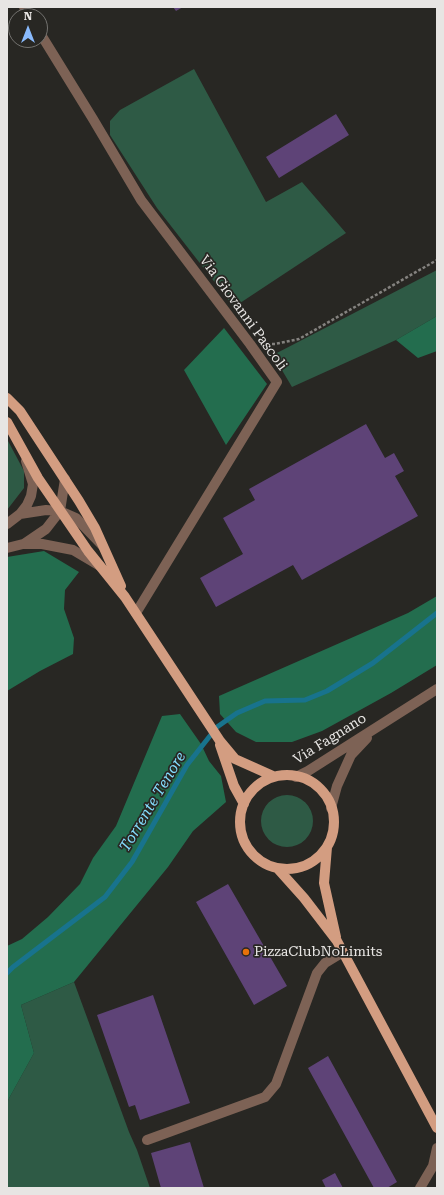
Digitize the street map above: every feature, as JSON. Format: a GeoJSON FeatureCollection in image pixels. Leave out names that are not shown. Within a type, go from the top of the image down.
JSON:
{"type":"FeatureCollection","features":[{"type":"Feature","properties":{"kind":"main road"},"geometry":{"type":"LineString","coordinates":[[7,398],[20,411],[87,514],[103,546],[125,597]]}},
{"type":"Feature","properties":{"kind":"main road"},"geometry":{"type":"LineString","coordinates":[[7,422],[38,478],[60,511],[88,552],[125,597],[198,710],[235,759],[273,776],[296,777],[316,784],[321,791],[333,814],[333,831],[328,846],[324,883],[337,941]]}},
{"type":"Feature","properties":{"kind":"main road"},"geometry":{"type":"LineString","coordinates":[[220,741],[234,786],[244,804]]}},
{"type":"Feature","properties":{"kind":"main road"},"geometry":{"type":"LineString","coordinates":[[273,776],[256,787],[244,804],[240,820],[242,838],[250,852],[263,863],[278,869],[304,898],[337,941],[437,1128]]}},
{"type":"Feature","properties":{"kind":"main road"},"geometry":{"type":"LineString","coordinates":[[278,869],[302,867],[316,859],[328,846]]}},
{"type":"Feature","properties":{"kind":"street","name":"Via Giovanni Pascoli"},"geometry":{"type":"LineString","coordinates":[[48,46],[141,200],[277,382],[136,613]]}},
{"type":"Feature","properties":{"kind":"street"},"geometry":{"type":"LineString","coordinates":[[7,524],[20,514],[31,496],[33,484],[23,451]]}},
{"type":"Feature","properties":{"kind":"street"},"geometry":{"type":"LineString","coordinates":[[23,544],[46,529],[60,511],[65,479]]}},
{"type":"Feature","properties":{"kind":"street"},"geometry":{"type":"LineString","coordinates":[[20,514],[46,510],[60,511],[76,518],[103,546]]}},
{"type":"Feature","properties":{"kind":"street"},"geometry":{"type":"LineString","coordinates":[[7,548],[23,544],[42,544],[73,550],[100,566]]}},
{"type":"Feature","properties":{"kind":"street","name":"Via Fagnano"},"geometry":{"type":"LineString","coordinates":[[296,777],[308,771],[437,689]]}},
{"type":"Feature","properties":{"kind":"street","name":"Via Fagnano"},"geometry":{"type":"LineString","coordinates":[[331,808],[337,786],[351,755],[380,725]]}},
{"type":"Feature","properties":{"kind":"street"},"geometry":{"type":"LineString","coordinates":[[147,1140],[265,1097],[276,1084],[317,973],[325,963],[343,952]]}},
{"type":"Feature","properties":{"kind":"street"},"geometry":{"type":"LineString","coordinates":[[420,1188],[433,1166],[437,1148]]}},
{"type":"Feature","properties":{"kind":"path"},"geometry":{"type":"LineString","coordinates":[[250,344],[275,344],[299,339],[437,260]]}},
{"type":"Feature","properties":{"kind":"green space"},"geometry":{"type":"Polygon","coordinates":[[[194,69],[266,202],[302,182],[346,233],[234,307],[157,208],[110,135],[110,121],[120,110],[194,69]]]}},
{"type":"Feature","properties":{"kind":"green space"},"geometry":{"type":"Polygon","coordinates":[[[437,270],[437,316],[396,340],[292,387],[273,355],[437,270]]]}},
{"type":"Feature","properties":{"kind":"green space"},"geometry":{"type":"Polygon","coordinates":[[[437,316],[437,351],[418,358],[396,340],[437,316]]]}},
{"type":"Feature","properties":{"kind":"green space"},"geometry":{"type":"Polygon","coordinates":[[[224,328],[267,384],[226,445],[184,370],[224,328]]]}},
{"type":"Feature","properties":{"kind":"green space"},"geometry":{"type":"Polygon","coordinates":[[[7,439],[24,471],[24,488],[7,510],[7,439]]]}},
{"type":"Feature","properties":{"kind":"green space"},"geometry":{"type":"Polygon","coordinates":[[[44,551],[79,572],[65,590],[64,609],[74,638],[73,654],[40,671],[7,691],[7,557],[44,551]]]}},
{"type":"Feature","properties":{"kind":"green space"},"geometry":{"type":"Polygon","coordinates":[[[437,596],[437,665],[391,693],[322,731],[292,742],[256,742],[236,732],[220,714],[219,696],[408,613],[437,596]]]}},
{"type":"Feature","properties":{"kind":"green space"},"geometry":{"type":"Polygon","coordinates":[[[180,714],[201,744],[209,761],[221,776],[226,802],[193,831],[168,867],[74,982],[21,1005],[34,1053],[7,1102],[7,946],[22,939],[48,917],[80,884],[93,858],[116,826],[162,716],[180,714]]]}},
{"type":"Feature","properties":{"kind":"green space"},"geometry":{"type":"Polygon","coordinates":[[[282,795],[292,795],[301,799],[309,807],[313,816],[313,826],[309,835],[301,843],[292,847],[282,847],[273,843],[265,835],[261,826],[261,816],[265,807],[273,799],[282,795]]]}},
{"type":"Feature","properties":{"kind":"green space"},"geometry":{"type":"Polygon","coordinates":[[[74,982],[150,1188],[7,1188],[7,1102],[34,1053],[21,1005],[74,982]]]}},
{"type":"Feature","properties":{"kind":"building"},"geometry":{"type":"Polygon","coordinates":[[[173,7],[183,7],[176,11],[173,7]]]}},
{"type":"Feature","properties":{"kind":"building"},"geometry":{"type":"Polygon","coordinates":[[[336,114],[349,135],[279,178],[266,157],[336,114]]]}},
{"type":"Feature","properties":{"kind":"building"},"geometry":{"type":"Polygon","coordinates":[[[366,424],[385,458],[394,453],[404,471],[395,476],[418,516],[302,580],[293,565],[216,607],[200,578],[243,554],[223,518],[255,500],[249,489],[366,424]]]}},
{"type":"Feature","properties":{"kind":"building"},"geometry":{"type":"Polygon","coordinates":[[[228,884],[287,986],[254,1005],[196,902],[228,884]]]}},
{"type":"Feature","properties":{"kind":"building"},"geometry":{"type":"Polygon","coordinates":[[[153,995],[190,1103],[140,1120],[135,1105],[129,1107],[97,1015],[153,995]]]}},
{"type":"Feature","properties":{"kind":"building"},"geometry":{"type":"Polygon","coordinates":[[[328,1056],[397,1182],[387,1188],[374,1188],[308,1068],[328,1056]]]}},
{"type":"Feature","properties":{"kind":"building"},"geometry":{"type":"Polygon","coordinates":[[[190,1142],[204,1188],[161,1188],[151,1153],[190,1142]]]}},
{"type":"Feature","properties":{"kind":"building"},"geometry":{"type":"Polygon","coordinates":[[[335,1173],[343,1188],[326,1188],[322,1180],[335,1173]]]}},
{"type":"Feature","properties":{"kind":"waterway","name":"Torrente Tenore"},"geometry":{"type":"LineString","coordinates":[[7,973],[105,897],[132,862],[187,765],[217,727],[237,713],[265,701],[305,700],[327,691],[373,663],[437,613]]}},
{"type":"Feature","properties":{"kind":"place","name":"PizzaClubNoLimits"},"geometry":{"type":"Point","coordinates":[246,952]}}]}
